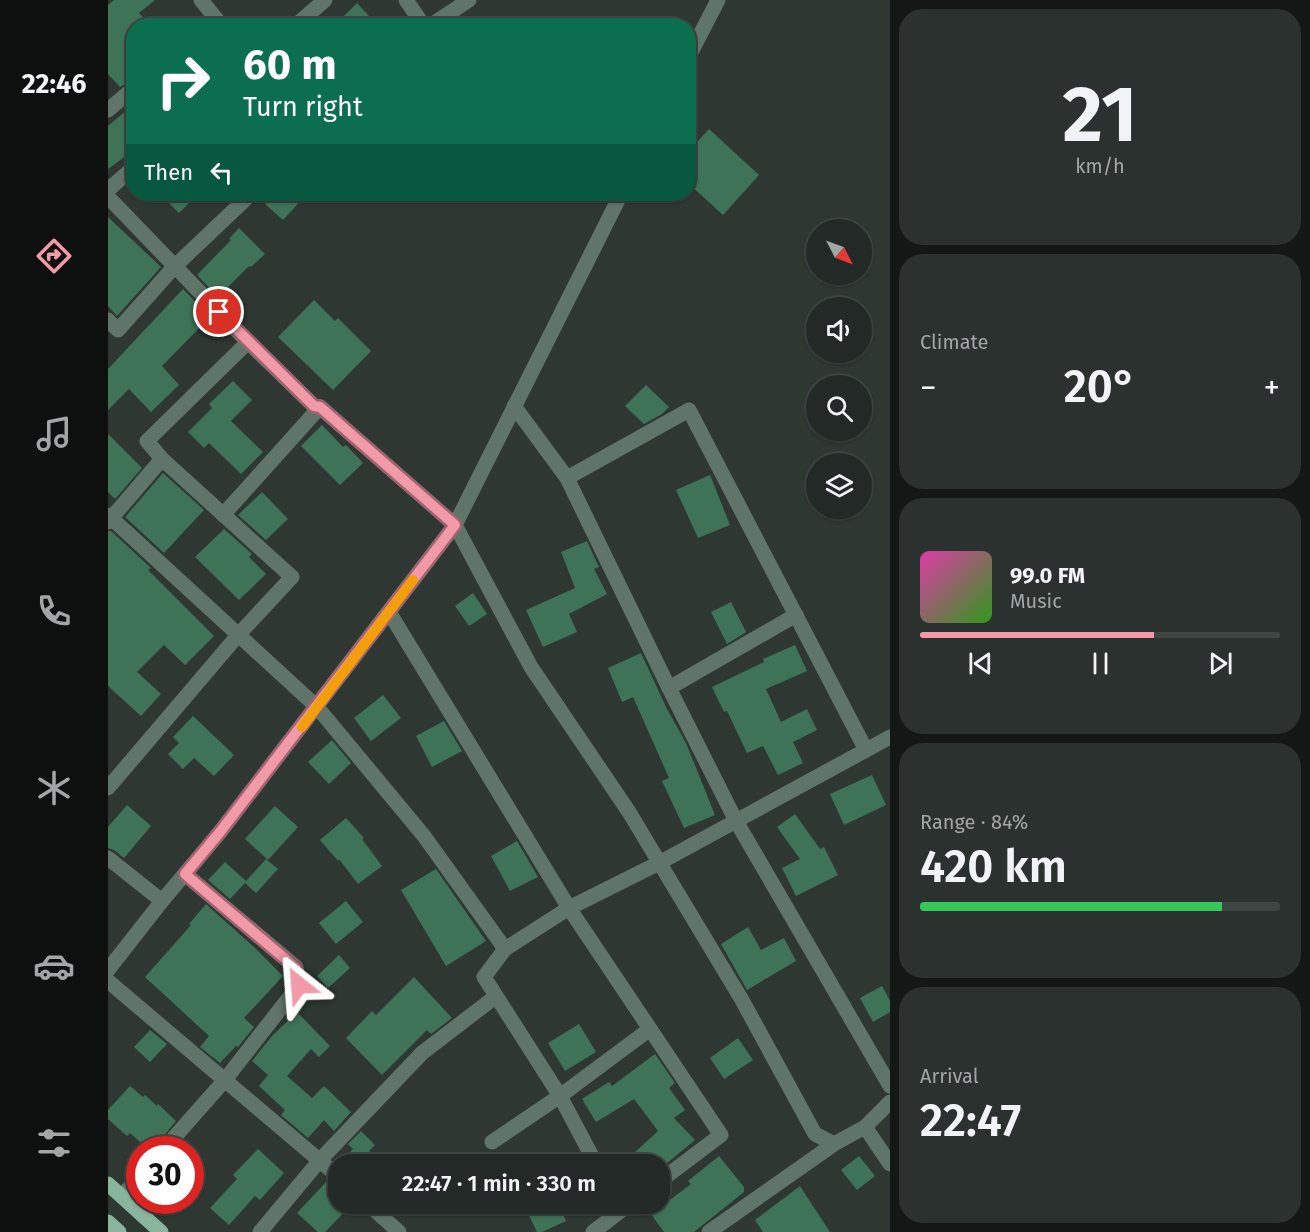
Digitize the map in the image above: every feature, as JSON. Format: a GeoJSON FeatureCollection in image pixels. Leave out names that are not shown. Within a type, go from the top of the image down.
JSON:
{"type":"FeatureCollection","features":[{"type":"Feature","properties":{"kind":"main road"},"geometry":{"type":"LineString","coordinates":[[108,1184],[161,1232]]}},
{"type":"Feature","properties":{"kind":"main road"},"geometry":{"type":"LineString","coordinates":[[108,1222],[119,1232]]}},
{"type":"Feature","properties":{"kind":"street"},"geometry":{"type":"LineString","coordinates":[[201,0],[211,18]]}},
{"type":"Feature","properties":{"kind":"street"},"geometry":{"type":"LineString","coordinates":[[304,18],[325,0]]}},
{"type":"Feature","properties":{"kind":"street"},"geometry":{"type":"LineString","coordinates":[[406,0],[418,18]]}},
{"type":"Feature","properties":{"kind":"street"},"geometry":{"type":"LineString","coordinates":[[442,18],[469,0]]}},
{"type":"Feature","properties":{"kind":"street"},"geometry":{"type":"LineString","coordinates":[[696,43],[718,0]]}},
{"type":"Feature","properties":{"kind":"street"},"geometry":{"type":"LineString","coordinates":[[108,110],[126,95]]}},
{"type":"Feature","properties":{"kind":"street"},"geometry":{"type":"LineString","coordinates":[[108,190],[126,174]]}},
{"type":"Feature","properties":{"kind":"street"},"geometry":{"type":"LineString","coordinates":[[108,197],[174,267],[314,406],[320,407],[455,525],[531,667],[629,812],[742,1000],[815,1134],[834,1144]]}},
{"type":"Feature","properties":{"kind":"street"},"geometry":{"type":"LineString","coordinates":[[108,320],[118,330],[174,267],[244,201]]}},
{"type":"Feature","properties":{"kind":"street"},"geometry":{"type":"LineString","coordinates":[[108,970],[220,832],[455,525],[617,201]]}},
{"type":"Feature","properties":{"kind":"street"},"geometry":{"type":"LineString","coordinates":[[108,788],[239,634],[292,577],[162,459],[147,441],[249,342]]}},
{"type":"Feature","properties":{"kind":"street"},"geometry":{"type":"LineString","coordinates":[[514,406],[567,478],[736,821],[890,1086]]}},
{"type":"Feature","properties":{"kind":"street"},"geometry":{"type":"LineString","coordinates":[[223,515],[320,407]]}},
{"type":"Feature","properties":{"kind":"street"},"geometry":{"type":"LineString","coordinates":[[567,478],[689,410],[866,750]]}},
{"type":"Feature","properties":{"kind":"street"},"geometry":{"type":"LineString","coordinates":[[162,459],[109,518],[317,707],[424,836],[505,949]]}},
{"type":"Feature","properties":{"kind":"street"},"geometry":{"type":"LineString","coordinates":[[389,612],[569,908],[721,1136],[670,1174]]}},
{"type":"Feature","properties":{"kind":"street"},"geometry":{"type":"LineString","coordinates":[[669,688],[796,615]]}},
{"type":"Feature","properties":{"kind":"street"},"geometry":{"type":"LineString","coordinates":[[591,1154],[560,1096],[484,977],[505,949],[569,908],[659,863],[890,737]]}},
{"type":"Feature","properties":{"kind":"street"},"geometry":{"type":"LineString","coordinates":[[108,858],[162,901]]}},
{"type":"Feature","properties":{"kind":"street"},"geometry":{"type":"LineString","coordinates":[[175,1136],[224,1081],[299,985],[296,968],[185,874]]}},
{"type":"Feature","properties":{"kind":"street"},"geometry":{"type":"LineString","coordinates":[[108,981],[328,1167]]}},
{"type":"Feature","properties":{"kind":"street"},"geometry":{"type":"LineString","coordinates":[[260,1232],[320,1160],[422,1053],[495,997]]}},
{"type":"Feature","properties":{"kind":"street"},"geometry":{"type":"LineString","coordinates":[[492,1142],[560,1096],[650,1029]]}},
{"type":"Feature","properties":{"kind":"street"},"geometry":{"type":"LineString","coordinates":[[710,1232],[834,1144],[865,1127],[890,1101]]}},
{"type":"Feature","properties":{"kind":"street"},"geometry":{"type":"LineString","coordinates":[[865,1127],[890,1164]]}},
{"type":"Feature","properties":{"kind":"street"},"geometry":{"type":"LineString","coordinates":[[122,1196],[126,1192]]}},
{"type":"Feature","properties":{"kind":"street"},"geometry":{"type":"LineString","coordinates":[[379,1214],[399,1232]]}},
{"type":"Feature","properties":{"kind":"street"},"geometry":{"type":"LineString","coordinates":[[593,1232],[614,1214]]}},
{"type":"Feature","properties":{"kind":"building"},"geometry":{"type":"Polygon","coordinates":[[[114,0],[155,0],[139,13],[144,18],[126,18],[126,83],[120,87],[108,74],[108,5],[114,0]]]}},
{"type":"Feature","properties":{"kind":"building"},"geometry":{"type":"Polygon","coordinates":[[[357,3],[371,18],[342,18],[357,3]]]}},
{"type":"Feature","properties":{"kind":"building"},"geometry":{"type":"Polygon","coordinates":[[[126,111],[126,156],[108,169],[108,126],[126,111]]]}},
{"type":"Feature","properties":{"kind":"building"},"geometry":{"type":"Polygon","coordinates":[[[709,129],[759,175],[723,215],[696,190],[696,143],[709,129]]]}},
{"type":"Feature","properties":{"kind":"building"},"geometry":{"type":"Polygon","coordinates":[[[167,201],[191,201],[179,213],[167,201]]]}},
{"type":"Feature","properties":{"kind":"building"},"geometry":{"type":"Polygon","coordinates":[[[268,201],[301,201],[283,220],[265,204],[268,201]]]}},
{"type":"Feature","properties":{"kind":"building"},"geometry":{"type":"Polygon","coordinates":[[[108,217],[161,267],[117,316],[108,306],[108,217]]]}},
{"type":"Feature","properties":{"kind":"building"},"geometry":{"type":"Polygon","coordinates":[[[239,228],[265,254],[251,267],[249,266],[218,297],[197,275],[231,240],[229,239],[239,228]]]}},
{"type":"Feature","properties":{"kind":"building"},"geometry":{"type":"Polygon","coordinates":[[[183,289],[210,317],[162,366],[179,385],[151,412],[129,389],[108,410],[108,369],[183,289]]]}},
{"type":"Feature","properties":{"kind":"building"},"geometry":{"type":"Polygon","coordinates":[[[314,300],[335,321],[338,318],[371,351],[333,390],[278,337],[314,300]]]}},
{"type":"Feature","properties":{"kind":"building"},"geometry":{"type":"Polygon","coordinates":[[[233,381],[252,400],[231,421],[263,452],[241,474],[209,443],[204,448],[188,432],[212,408],[209,404],[233,381]]]}},
{"type":"Feature","properties":{"kind":"building"},"geometry":{"type":"Polygon","coordinates":[[[646,385],[669,407],[662,414],[644,424],[625,406],[646,385]]]}},
{"type":"Feature","properties":{"kind":"building"},"geometry":{"type":"Polygon","coordinates":[[[322,425],[343,447],[346,445],[363,463],[340,485],[301,446],[322,425]]]}},
{"type":"Feature","properties":{"kind":"building"},"geometry":{"type":"Polygon","coordinates":[[[108,434],[142,468],[115,499],[108,492],[108,434]]]}},
{"type":"Feature","properties":{"kind":"building"},"geometry":{"type":"Polygon","coordinates":[[[163,473],[204,510],[164,553],[125,517],[163,473]]]}},
{"type":"Feature","properties":{"kind":"building"},"geometry":{"type":"Polygon","coordinates":[[[710,475],[730,525],[698,538],[676,490],[710,475]]]}},
{"type":"Feature","properties":{"kind":"building"},"geometry":{"type":"Polygon","coordinates":[[[262,492],[288,519],[266,540],[238,515],[262,492]]]}},
{"type":"Feature","properties":{"kind":"building"},"geometry":{"type":"Polygon","coordinates":[[[224,529],[252,554],[249,557],[266,574],[239,600],[195,557],[224,529]]]}},
{"type":"Feature","properties":{"kind":"building"},"geometry":{"type":"Polygon","coordinates":[[[108,531],[111,531],[151,568],[148,570],[214,636],[185,665],[164,645],[137,672],[161,694],[141,716],[108,686],[108,531]]]}},
{"type":"Feature","properties":{"kind":"building"},"geometry":{"type":"Polygon","coordinates":[[[587,541],[599,567],[594,569],[607,594],[569,614],[577,632],[543,647],[526,610],[575,588],[561,552],[587,541]]]}},
{"type":"Feature","properties":{"kind":"building"},"geometry":{"type":"Polygon","coordinates":[[[473,593],[487,614],[469,626],[455,606],[473,593]]]}},
{"type":"Feature","properties":{"kind":"building"},"geometry":{"type":"Polygon","coordinates":[[[731,602],[746,632],[727,644],[711,612],[731,602]]]}},
{"type":"Feature","properties":{"kind":"building"},"geometry":{"type":"Polygon","coordinates":[[[795,645],[807,671],[766,689],[781,722],[807,709],[817,730],[793,742],[803,763],[778,775],[763,746],[747,753],[727,711],[724,712],[712,687],[764,662],[763,659],[795,645]]]}},
{"type":"Feature","properties":{"kind":"building"},"geometry":{"type":"Polygon","coordinates":[[[641,653],[686,743],[715,815],[684,828],[662,781],[669,778],[633,697],[622,702],[608,668],[641,653]]]}},
{"type":"Feature","properties":{"kind":"building"},"geometry":{"type":"Polygon","coordinates":[[[383,695],[401,718],[371,741],[354,718],[383,695]]]}},
{"type":"Feature","properties":{"kind":"building"},"geometry":{"type":"Polygon","coordinates":[[[193,716],[234,755],[214,776],[194,758],[183,769],[168,754],[179,743],[173,737],[193,716]]]}},
{"type":"Feature","properties":{"kind":"building"},"geometry":{"type":"Polygon","coordinates":[[[444,721],[462,751],[432,767],[416,736],[444,721]]]}},
{"type":"Feature","properties":{"kind":"building"},"geometry":{"type":"Polygon","coordinates":[[[332,740],[351,763],[329,784],[308,762],[332,740]]]}},
{"type":"Feature","properties":{"kind":"building"},"geometry":{"type":"Polygon","coordinates":[[[872,775],[886,805],[844,825],[830,794],[872,775]]]}},
{"type":"Feature","properties":{"kind":"building"},"geometry":{"type":"Polygon","coordinates":[[[127,805],[151,826],[124,858],[108,848],[108,827],[127,805]]]}},
{"type":"Feature","properties":{"kind":"building"},"geometry":{"type":"Polygon","coordinates":[[[275,806],[298,827],[268,860],[245,839],[275,806]]]}},
{"type":"Feature","properties":{"kind":"building"},"geometry":{"type":"Polygon","coordinates":[[[795,814],[820,849],[824,847],[838,875],[796,896],[782,868],[800,859],[777,827],[795,814]]]}},
{"type":"Feature","properties":{"kind":"building"},"geometry":{"type":"Polygon","coordinates":[[[346,818],[364,838],[362,839],[382,866],[358,884],[339,859],[338,861],[320,840],[346,818]]]}},
{"type":"Feature","properties":{"kind":"building"},"geometry":{"type":"Polygon","coordinates":[[[517,841],[538,877],[510,891],[491,856],[517,841]]]}},
{"type":"Feature","properties":{"kind":"building"},"geometry":{"type":"Polygon","coordinates":[[[266,859],[278,869],[256,893],[245,883],[230,899],[208,880],[225,862],[246,881],[266,859]]]}},
{"type":"Feature","properties":{"kind":"building"},"geometry":{"type":"Polygon","coordinates":[[[436,869],[486,941],[446,966],[401,890],[436,869]]]}},
{"type":"Feature","properties":{"kind":"building"},"geometry":{"type":"Polygon","coordinates":[[[346,901],[363,922],[336,944],[319,923],[346,901]]]}},
{"type":"Feature","properties":{"kind":"building"},"geometry":{"type":"Polygon","coordinates":[[[206,904],[283,976],[244,1018],[254,1027],[238,1047],[236,1046],[220,1063],[200,1047],[209,1036],[145,977],[191,925],[189,924],[206,904]]]}},
{"type":"Feature","properties":{"kind":"building"},"geometry":{"type":"Polygon","coordinates":[[[748,927],[761,950],[784,938],[796,961],[747,990],[721,944],[748,927]]]}},
{"type":"Feature","properties":{"kind":"building"},"geometry":{"type":"Polygon","coordinates":[[[339,955],[350,968],[328,988],[317,976],[339,955]]]}},
{"type":"Feature","properties":{"kind":"building"},"geometry":{"type":"Polygon","coordinates":[[[414,977],[452,1018],[431,1034],[427,1030],[382,1075],[346,1038],[372,1011],[376,1015],[414,977]]]}},
{"type":"Feature","properties":{"kind":"building"},"geometry":{"type":"Polygon","coordinates":[[[882,986],[890,1001],[890,1012],[873,1022],[860,998],[882,986]]]}},
{"type":"Feature","properties":{"kind":"building"},"geometry":{"type":"Polygon","coordinates":[[[297,1012],[330,1046],[319,1057],[311,1049],[287,1076],[312,1098],[324,1086],[351,1112],[334,1131],[324,1120],[308,1138],[281,1115],[285,1110],[259,1086],[268,1075],[252,1061],[272,1036],[297,1012]]]}},
{"type":"Feature","properties":{"kind":"building"},"geometry":{"type":"Polygon","coordinates":[[[579,1024],[596,1052],[565,1071],[548,1043],[579,1024]]]}},
{"type":"Feature","properties":{"kind":"building"},"geometry":{"type":"Polygon","coordinates":[[[150,1030],[167,1044],[150,1062],[134,1047],[150,1030]]]}},
{"type":"Feature","properties":{"kind":"building"},"geometry":{"type":"Polygon","coordinates":[[[738,1038],[753,1060],[724,1079],[710,1058],[738,1038]]]}},
{"type":"Feature","properties":{"kind":"building"},"geometry":{"type":"Polygon","coordinates":[[[655,1054],[675,1083],[669,1088],[685,1110],[674,1118],[695,1140],[670,1161],[670,1154],[633,1154],[658,1131],[634,1099],[596,1122],[582,1099],[609,1082],[612,1086],[655,1054]]]}},
{"type":"Feature","properties":{"kind":"building"},"geometry":{"type":"Polygon","coordinates":[[[130,1086],[157,1106],[158,1104],[176,1121],[164,1136],[133,1136],[130,1133],[127,1136],[108,1119],[108,1110],[130,1086]]]}},
{"type":"Feature","properties":{"kind":"building"},"geometry":{"type":"Polygon","coordinates":[[[361,1131],[375,1145],[369,1151],[372,1154],[348,1154],[353,1149],[348,1144],[361,1131]]]}},
{"type":"Feature","properties":{"kind":"building"},"geometry":{"type":"Polygon","coordinates":[[[258,1149],[284,1173],[260,1200],[255,1196],[229,1225],[210,1208],[237,1179],[233,1175],[258,1149]]]}},
{"type":"Feature","properties":{"kind":"building"},"geometry":{"type":"Polygon","coordinates":[[[719,1156],[744,1187],[744,1192],[694,1232],[664,1232],[651,1214],[670,1214],[670,1200],[691,1184],[688,1181],[719,1156]]]}},
{"type":"Feature","properties":{"kind":"building"},"geometry":{"type":"Polygon","coordinates":[[[859,1156],[875,1176],[857,1190],[841,1170],[859,1156]]]}},
{"type":"Feature","properties":{"kind":"building"},"geometry":{"type":"Polygon","coordinates":[[[328,1180],[328,1214],[342,1214],[325,1232],[318,1232],[297,1213],[328,1180]]]}},
{"type":"Feature","properties":{"kind":"building"},"geometry":{"type":"Polygon","coordinates":[[[800,1186],[830,1232],[763,1232],[755,1220],[800,1186]]]}},
{"type":"Feature","properties":{"kind":"building"},"geometry":{"type":"Polygon","coordinates":[[[528,1214],[563,1214],[566,1221],[537,1232],[528,1214]]]}},
{"type":"Feature","properties":{"kind":"slow traffic"},"geometry":{"type":"LineString","coordinates":[[302,727],[413,580]]}},
{"type":"Feature","properties":{"kind":"route"},"geometry":{"type":"LineString","coordinates":[[219,312],[314,406],[320,407],[455,525],[317,707],[185,874],[296,968],[299,985]]}}]}
